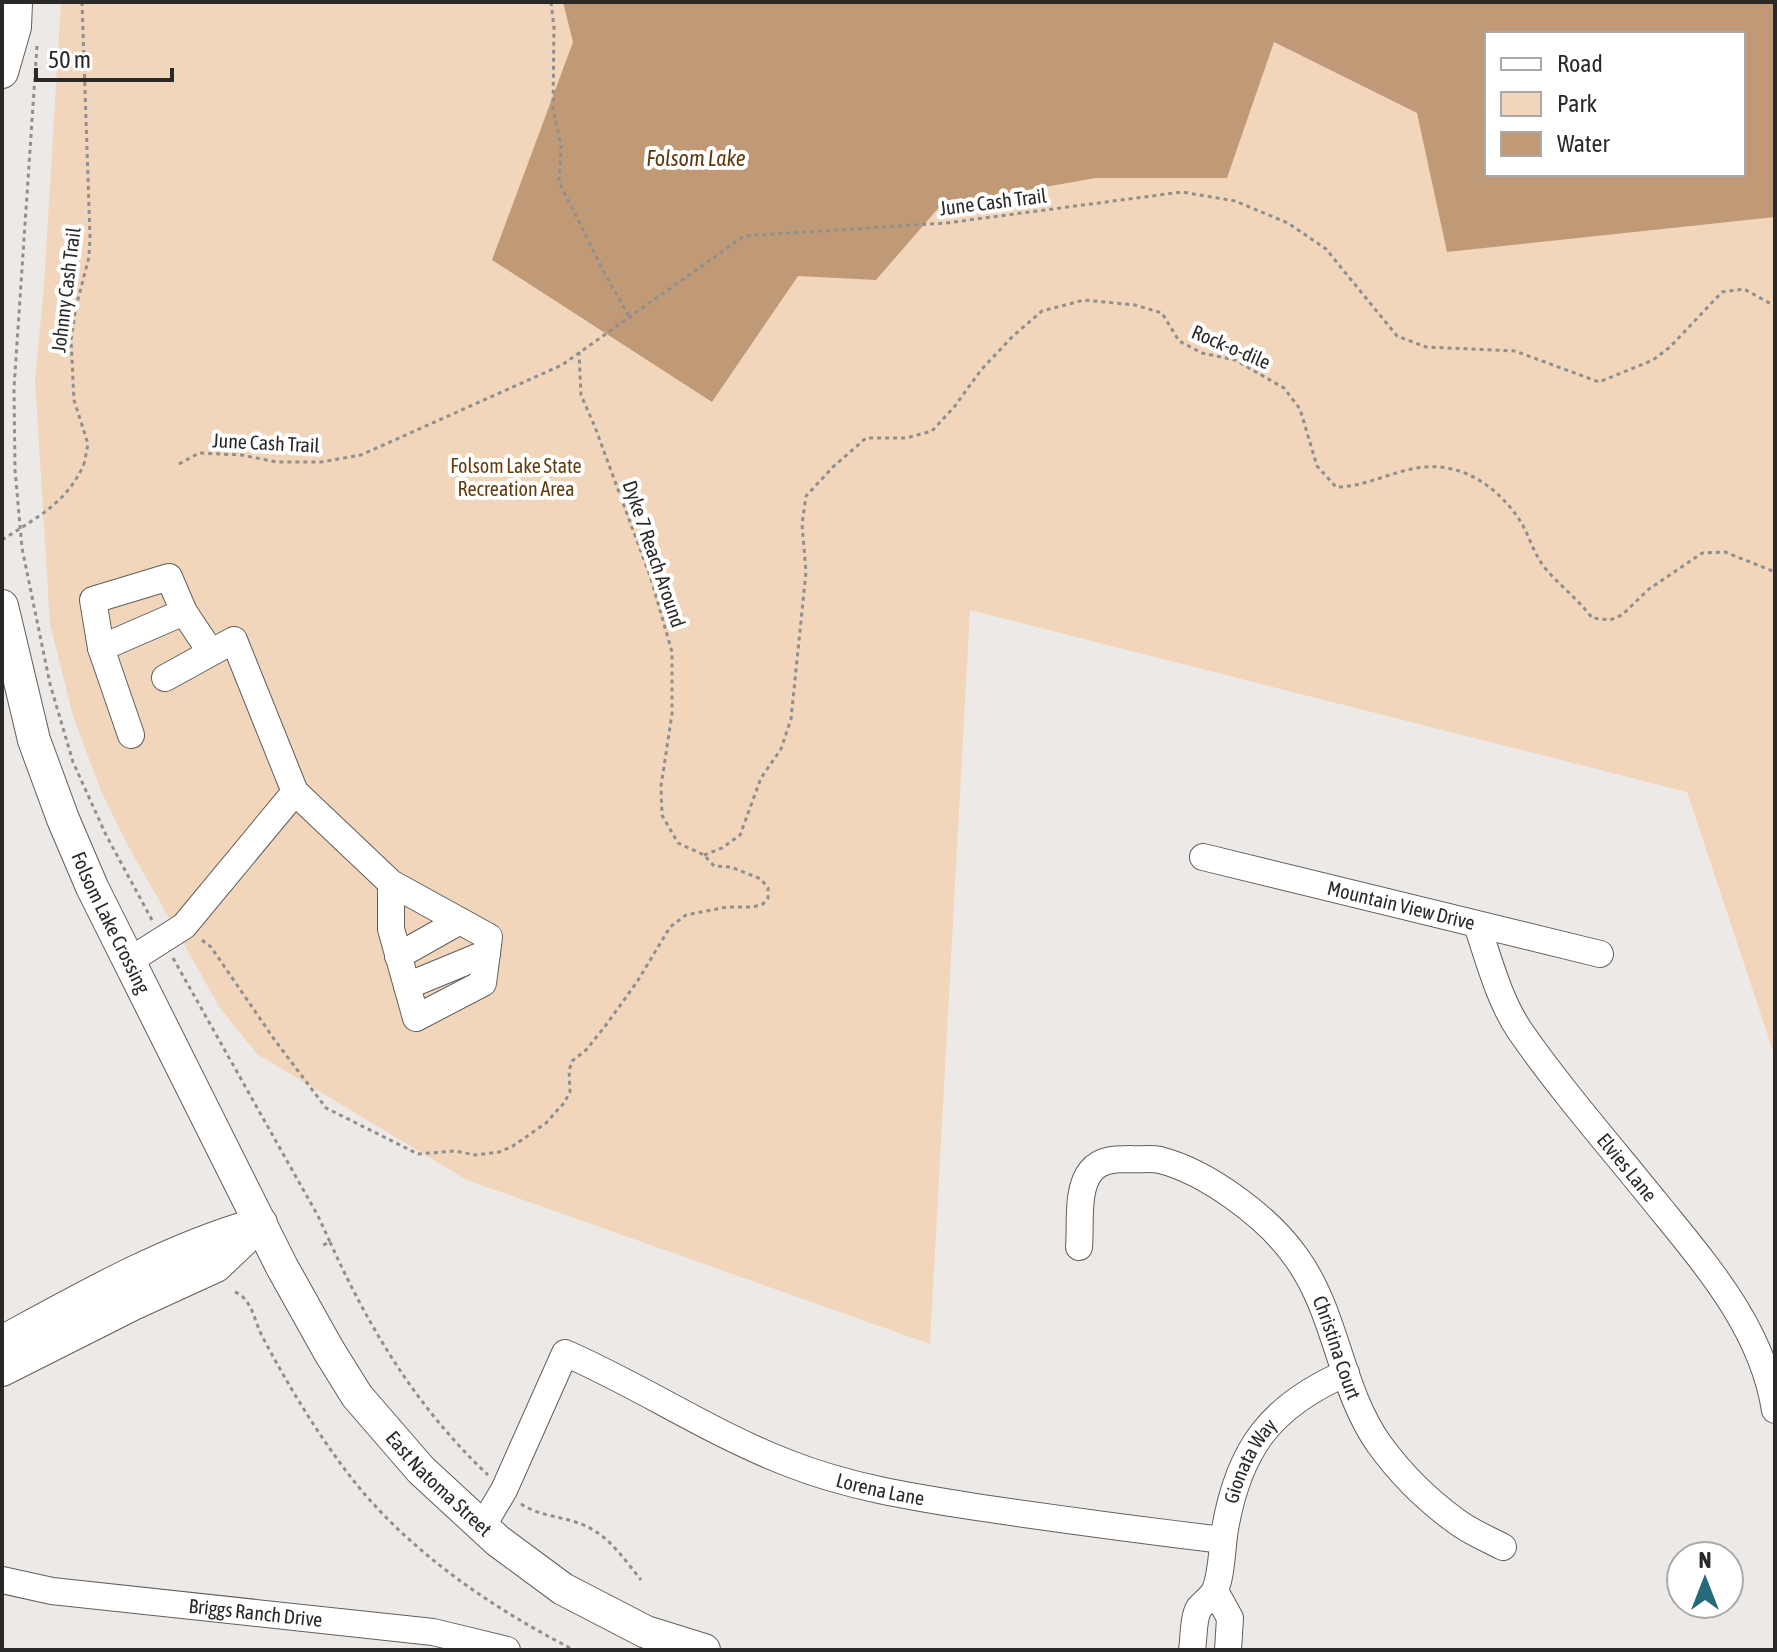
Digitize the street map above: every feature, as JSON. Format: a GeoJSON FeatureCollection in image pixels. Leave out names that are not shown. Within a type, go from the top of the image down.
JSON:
{"type":"FeatureCollection","features":[{"type":"Feature","properties":{"kind":"main road"},"geometry":{"type":"LineString","coordinates":[[2,72],[15,27],[16,2]]}},
{"type":"Feature","properties":{"kind":"main road","name":"Folsom Lake Crossing"},"geometry":{"type":"LineString","coordinates":[[2,606],[34,740],[69,833],[129,961],[261,1223]]}},
{"type":"Feature","properties":{"kind":"main road"},"geometry":{"type":"LineString","coordinates":[[2,1342],[204,1240],[261,1223]]}},
{"type":"Feature","properties":{"kind":"main road"},"geometry":{"type":"LineString","coordinates":[[2,1370],[216,1266],[261,1223]]}},
{"type":"Feature","properties":{"kind":"main road","name":"East Natoma Street"},"geometry":{"type":"LineString","coordinates":[[261,1223],[321,1337],[357,1396],[421,1470],[482,1527],[563,1589],[646,1632],[704,1650]]}},
{"type":"Feature","properties":{"kind":"street"},"geometry":{"type":"LineString","coordinates":[[131,735],[101,648],[93,600],[169,577],[184,612],[210,651]]}},
{"type":"Feature","properties":{"kind":"street"},"geometry":{"type":"LineString","coordinates":[[101,648],[184,612]]}},
{"type":"Feature","properties":{"kind":"street"},"geometry":{"type":"LineString","coordinates":[[165,678],[234,640],[295,792],[391,883],[489,937],[487,953],[407,986],[391,929],[391,883]]}},
{"type":"Feature","properties":{"kind":"street"},"geometry":{"type":"LineString","coordinates":[[129,961],[184,926],[295,792]]}},
{"type":"Feature","properties":{"kind":"street","name":"Mountain View Drive"},"geometry":{"type":"LineString","coordinates":[[1203,857],[1600,954]]}},
{"type":"Feature","properties":{"kind":"street"},"geometry":{"type":"LineString","coordinates":[[398,956],[460,921]]}},
{"type":"Feature","properties":{"kind":"street","name":"Elvies Lane"},"geometry":{"type":"LineString","coordinates":[[1477,925],[1497,985],[1519,1029],[1698,1255],[1739,1312],[1766,1369],[1775,1410]]}},
{"type":"Feature","properties":{"kind":"street","name":"Christina Court"},"geometry":{"type":"LineString","coordinates":[[1079,1247],[1083,1185],[1089,1173],[1102,1162],[1115,1159],[1159,1160],[1224,1191],[1254,1211],[1296,1256],[1313,1284],[1337,1339],[1361,1411],[1378,1442],[1399,1469],[1457,1522],[1503,1547]]}},
{"type":"Feature","properties":{"kind":"street","name":"Lorena Lane"},"geometry":{"type":"LineString","coordinates":[[504,1490],[565,1353],[605,1370],[740,1442],[838,1481],[1046,1518],[1223,1540]]}},
{"type":"Feature","properties":{"kind":"street","name":"Gionata Way"},"geometry":{"type":"LineString","coordinates":[[1192,1650],[1197,1611],[1215,1591],[1235,1482],[1243,1463],[1265,1428],[1304,1394],[1346,1373]]}},
{"type":"Feature","properties":{"kind":"street"},"geometry":{"type":"LineString","coordinates":[[482,1527],[504,1490]]}},
{"type":"Feature","properties":{"kind":"street","name":"Briggs Ranch Drive"},"geometry":{"type":"LineString","coordinates":[[2,1580],[52,1591],[433,1632],[507,1650]]}},
{"type":"Feature","properties":{"kind":"street"},"geometry":{"type":"LineString","coordinates":[[1215,1591],[1230,1618],[1228,1650]]}},
{"type":"Feature","properties":{"kind":"path","name":"Johnny Cash Trail"},"geometry":{"type":"LineString","coordinates":[[2,540],[64,497],[76,484],[88,444],[74,400],[71,351],[72,326],[89,257],[90,236],[82,2]]}},
{"type":"Feature","properties":{"kind":"path"},"geometry":{"type":"LineString","coordinates":[[551,2],[554,27],[553,109],[561,145],[559,182],[630,317]]}},
{"type":"Feature","properties":{"kind":"path","name":"June Cash Trail"},"geometry":{"type":"LineString","coordinates":[[179,464],[199,453],[241,455],[277,462],[321,462],[361,455],[562,365],[744,236],[946,223],[1182,192],[1235,201],[1288,223],[1326,249],[1397,336],[1426,347],[1515,351],[1599,382],[1653,360],[1670,347],[1722,292],[1744,289],[1775,306]]}},
{"type":"Feature","properties":{"kind":"path","name":"Rock-o-dile"},"geometry":{"type":"LineString","coordinates":[[704,855],[722,848],[740,835],[761,778],[781,749],[791,719],[806,572],[802,524],[806,496],[866,438],[906,438],[932,431],[981,370],[1042,311],[1084,300],[1135,305],[1162,313],[1179,341],[1202,353],[1235,360],[1284,388],[1300,409],[1317,466],[1336,487],[1352,487],[1382,476],[1427,467],[1460,469],[1489,487],[1520,520],[1530,544],[1546,569],[1578,599],[1592,618],[1610,620],[1622,615],[1649,589],[1702,553],[1725,552],[1775,572]]}},
{"type":"Feature","properties":{"kind":"path","name":"Dyke 7 Reach Around"},"geometry":{"type":"LineString","coordinates":[[184,926],[211,947],[326,1108],[418,1154],[455,1151],[475,1155],[499,1152],[513,1146],[555,1114],[570,1092],[572,1061],[586,1050],[606,1025],[637,982],[670,927],[679,919],[727,907],[753,907],[763,904],[768,898],[768,888],[761,879],[731,867],[714,866],[704,855],[678,843],[662,815],[661,786],[672,714],[672,652],[651,579],[581,395],[579,352]]}},
{"type":"Feature","properties":{"kind":"path"},"geometry":{"type":"LineString","coordinates":[[330,1242],[372,1327],[414,1394],[457,1445],[525,1507],[582,1524],[601,1534],[641,1580]]}},
{"type":"Feature","properties":{"kind":"path"},"geometry":{"type":"LineString","coordinates":[[235,1292],[247,1299],[258,1329],[308,1418],[356,1483],[383,1513],[443,1568],[488,1601],[574,1650]]}},
{"type":"Feature","properties":{"kind":"green space","name":"Folsom Lake State Recreation Area"},"geometry":{"type":"Polygon","coordinates":[[[61,2],[1775,2],[1775,1057],[1687,792],[970,610],[930,1344],[467,1180],[257,1054],[220,1008],[127,844],[101,791],[73,716],[50,624],[35,380],[44,285],[61,2]]]}},
{"type":"Feature","properties":{"kind":"water","name":"Folsom Lake"},"geometry":{"type":"Polygon","coordinates":[[[563,2],[1775,2],[1775,217],[1447,252],[1417,113],[1274,42],[1227,178],[1096,178],[941,205],[876,280],[798,276],[712,402],[492,260],[573,42],[563,2]]]}}]}
